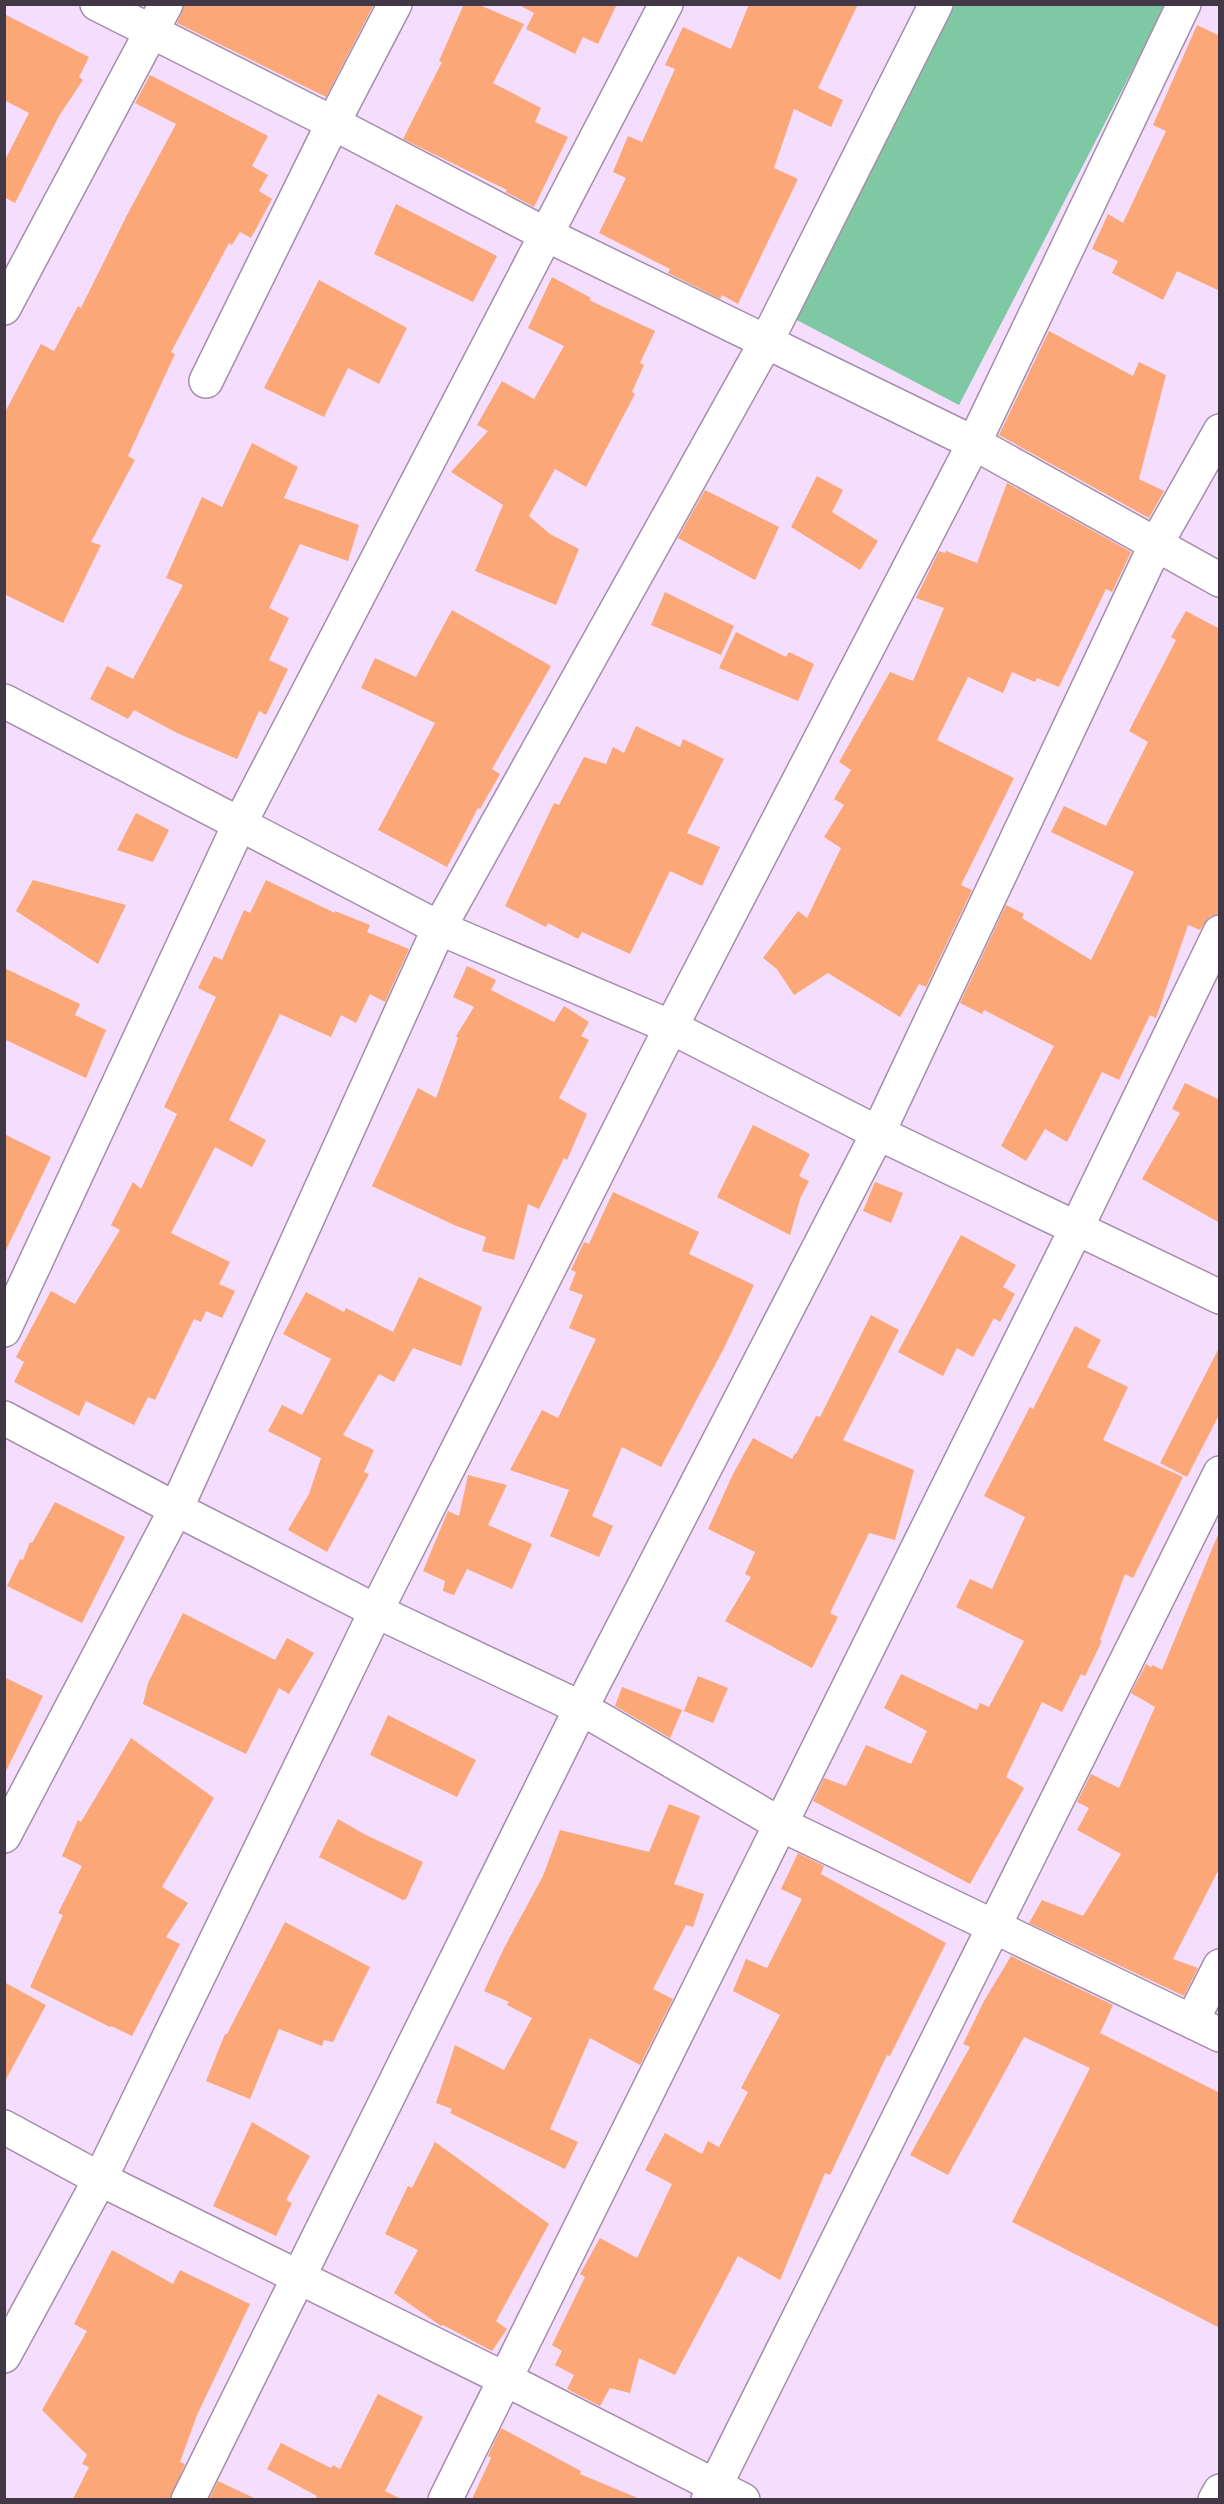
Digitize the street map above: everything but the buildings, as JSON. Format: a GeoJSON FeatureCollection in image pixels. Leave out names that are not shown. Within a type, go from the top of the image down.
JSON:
{"type":"FeatureCollection","features":[{"type":"Feature","properties":{"kind":"street"},"geometry":{"type":"LineString","coordinates":[[97,4],[159,19],[333,123],[546,235],[974,443],[1155,546],[1220,580]]}},
{"type":"Feature","properties":{"kind":"street"},"geometry":{"type":"LineString","coordinates":[[206,381],[333,123],[395,4]]}},
{"type":"Feature","properties":{"kind":"street"},"geometry":{"type":"LineString","coordinates":[[4,1330],[239,825],[666,4]]}},
{"type":"Feature","properties":{"kind":"street"},"geometry":{"type":"LineString","coordinates":[[4,1836],[176,1509],[439,927],[766,342],[936,4]]}},
{"type":"Feature","properties":{"kind":"street"},"geometry":{"type":"LineString","coordinates":[[4,2356],[100,2178],[376,1611],[671,1027],[974,443],[1184,4]]}},
{"type":"Feature","properties":{"kind":"street"},"geometry":{"type":"LineString","coordinates":[[4,308],[159,19]]}},
{"type":"Feature","properties":{"kind":"street"},"geometry":{"type":"LineString","coordinates":[[188,2499],[581,1708],[878,1133],[1155,546],[1220,431]]}},
{"type":"Feature","properties":{"kind":"street"},"geometry":{"type":"LineString","coordinates":[[4,701],[439,927],[671,1027],[878,1133],[1220,1297]]}},
{"type":"Feature","properties":{"kind":"street"},"geometry":{"type":"LineString","coordinates":[[445,2499],[1077,1227],[1220,932]]}},
{"type":"Feature","properties":{"kind":"street"},"geometry":{"type":"LineString","coordinates":[[4,1418],[376,1611],[581,1708],[780,1824],[1206,2028],[1220,1966]]}},
{"type":"Feature","properties":{"kind":"street"},"geometry":{"type":"LineString","coordinates":[[4,2127],[100,2178],[505,2379],[722,2495],[992,1926],[1220,1473]]}},
{"type":"Feature","properties":{"kind":"street"},"geometry":{"type":"LineString","coordinates":[[1215,2499],[1220,2492]]}},
{"type":"Feature","properties":{"kind":"green space"},"geometry":{"type":"Polygon","coordinates":[[[955,5],[1166,5],[959,405],[793,318],[955,5]]]}}]}
